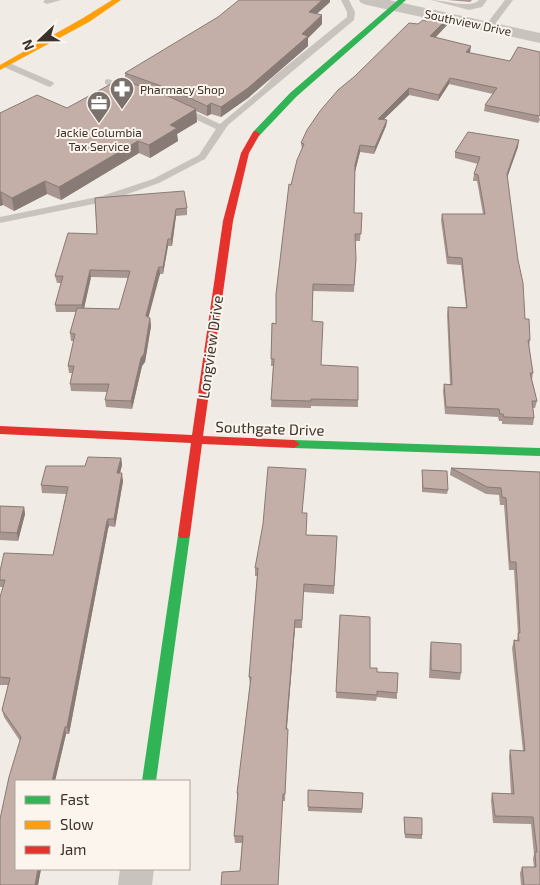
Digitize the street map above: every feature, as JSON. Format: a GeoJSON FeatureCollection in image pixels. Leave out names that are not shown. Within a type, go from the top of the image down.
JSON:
{"type":"FeatureCollection","features":[{"type":"Feature","properties":{"kind":"street"},"geometry":{"type":"LineString","coordinates":[[3,66],[118,0]]}},
{"type":"Feature","properties":{"kind":"street","name":"Southview Drive"},"geometry":{"type":"LineString","coordinates":[[367,0],[398,3],[540,38]]}},
{"type":"Feature","properties":{"kind":"street","name":"Longview Drive"},"geometry":{"type":"LineString","coordinates":[[150,780],[228,221],[236,180],[245,153],[255,135],[292,95],[398,3]]}},
{"type":"Feature","properties":{"kind":"street","name":"Southgate Drive"},"geometry":{"type":"LineString","coordinates":[[0,430],[197,440],[540,452]]}},
{"type":"Feature","properties":{"kind":"street"},"geometry":{"type":"LineString","coordinates":[[135,885],[137,870]]}},
{"type":"Feature","properties":{"kind":"lane"},"geometry":{"type":"LineString","coordinates":[[47,2],[57,0]]}},
{"type":"Feature","properties":{"kind":"lane"},"geometry":{"type":"LineString","coordinates":[[0,220],[104,199],[156,181],[202,157],[231,117],[351,18],[351,12],[345,0]]}},
{"type":"Feature","properties":{"kind":"lane"},"geometry":{"type":"LineString","coordinates":[[435,0],[469,8],[478,6],[483,0]]}},
{"type":"Feature","properties":{"kind":"lane"},"geometry":{"type":"LineString","coordinates":[[489,26],[509,0]]}},
{"type":"Feature","properties":{"kind":"lane"},"geometry":{"type":"LineString","coordinates":[[3,66],[50,84]]}},
{"type":"Feature","properties":{"kind":"lane"},"geometry":{"type":"LineString","coordinates":[[108,82],[135,92]]}},
{"type":"Feature","properties":{"kind":"lane"},"geometry":{"type":"LineString","coordinates":[[172,105],[222,128]]}},
{"type":"Feature","properties":{"kind":"building"},"geometry":{"type":"Polygon","coordinates":[[[239,0],[322,0],[309,12],[322,15],[302,34],[308,36],[248,88],[221,107],[211,103],[207,106],[175,91],[125,73],[218,17],[239,0]]]}},
{"type":"Feature","properties":{"kind":"building"},"geometry":{"type":"Polygon","coordinates":[[[431,15],[448,18],[430,36],[471,46],[466,52],[510,61],[518,47],[540,52],[540,115],[485,105],[497,88],[450,78],[439,95],[409,88],[378,119],[387,120],[375,147],[360,145],[355,165],[354,213],[362,213],[361,234],[355,234],[354,285],[313,284],[312,321],[323,322],[321,365],[358,367],[358,400],[271,400],[274,359],[271,359],[272,323],[276,324],[276,294],[289,184],[291,185],[297,160],[304,144],[301,143],[320,111],[338,90],[409,23],[418,24],[423,20],[427,21],[431,15]]]}},
{"type":"Feature","properties":{"kind":"building"},"geometry":{"type":"Polygon","coordinates":[[[120,79],[168,96],[196,109],[170,125],[177,128],[149,145],[138,141],[59,187],[45,181],[12,198],[0,192],[0,113],[37,95],[67,108],[120,79]]]}},
{"type":"Feature","properties":{"kind":"building"},"geometry":{"type":"Polygon","coordinates":[[[468,132],[519,140],[507,174],[518,260],[523,283],[525,319],[529,319],[530,340],[528,340],[533,373],[530,373],[537,401],[532,401],[534,418],[504,417],[503,414],[500,414],[499,409],[446,407],[444,384],[452,385],[448,307],[467,308],[462,258],[448,257],[442,214],[485,214],[478,175],[474,174],[480,157],[455,152],[468,132]]]}},
{"type":"Feature","properties":{"kind":"building"},"geometry":{"type":"Polygon","coordinates":[[[184,191],[187,208],[176,209],[171,239],[168,239],[163,267],[159,267],[157,272],[146,316],[150,318],[144,354],[141,358],[131,401],[105,400],[109,384],[70,384],[74,366],[68,366],[75,334],[70,333],[77,308],[119,309],[130,271],[90,270],[82,305],[55,305],[63,276],[55,276],[68,233],[97,234],[95,198],[184,191]]]}},
{"type":"Feature","properties":{"kind":"building"},"geometry":{"type":"Polygon","coordinates":[[[88,457],[121,458],[117,473],[122,473],[114,519],[108,519],[107,521],[67,727],[65,727],[52,780],[15,780],[15,870],[38,870],[35,885],[0,885],[0,819],[9,777],[21,737],[2,710],[10,678],[0,677],[0,597],[5,580],[0,580],[0,571],[4,553],[53,555],[68,487],[41,485],[46,466],[85,466],[88,457]]]}},
{"type":"Feature","properties":{"kind":"building"},"geometry":{"type":"Polygon","coordinates":[[[268,467],[306,469],[302,513],[307,513],[306,535],[337,536],[334,586],[304,584],[302,620],[295,620],[286,729],[288,729],[285,794],[283,794],[278,885],[221,885],[222,872],[240,871],[243,836],[234,836],[237,793],[251,677],[249,677],[258,568],[255,568],[263,524],[268,467]]]}},
{"type":"Feature","properties":{"kind":"building"},"geometry":{"type":"Polygon","coordinates":[[[451,468],[540,472],[540,885],[524,885],[522,867],[536,867],[535,852],[537,852],[533,817],[495,816],[492,793],[514,794],[510,750],[525,751],[514,640],[519,641],[518,633],[520,633],[516,562],[510,562],[506,498],[502,497],[501,488],[487,487],[451,468]]]}},
{"type":"Feature","properties":{"kind":"building"},"geometry":{"type":"Polygon","coordinates":[[[422,470],[447,471],[448,490],[423,488],[422,470]]]}},
{"type":"Feature","properties":{"kind":"building"},"geometry":{"type":"Polygon","coordinates":[[[0,506],[24,507],[17,533],[0,532],[0,506]]]}},
{"type":"Feature","properties":{"kind":"building"},"geometry":{"type":"Polygon","coordinates":[[[340,615],[370,617],[370,668],[377,668],[377,672],[398,673],[397,693],[377,691],[377,695],[336,692],[340,615]]]}},
{"type":"Feature","properties":{"kind":"building"},"geometry":{"type":"Polygon","coordinates":[[[431,642],[461,644],[461,673],[431,670],[431,642]]]}},
{"type":"Feature","properties":{"kind":"building"},"geometry":{"type":"Polygon","coordinates":[[[308,790],[363,793],[362,809],[308,807],[308,790]]]}},
{"type":"Feature","properties":{"kind":"building"},"geometry":{"type":"Polygon","coordinates":[[[404,817],[422,818],[422,835],[405,834],[404,817]]]}},
{"type":"Feature","properties":{"kind":"traffic: fast"},"geometry":{"type":"LineString","coordinates":[[256,134],[293,95],[402,0]]}},
{"type":"Feature","properties":{"kind":"traffic: fast"},"geometry":{"type":"LineString","coordinates":[[294,444],[540,452]]}},
{"type":"Feature","properties":{"kind":"traffic: fast"},"geometry":{"type":"LineString","coordinates":[[149,780],[184,535]]}},
{"type":"Feature","properties":{"kind":"traffic: slow"},"geometry":{"type":"LineString","coordinates":[[0,68],[86,20],[117,0]]}},
{"type":"Feature","properties":{"kind":"traffic: jam"},"geometry":{"type":"LineString","coordinates":[[184,535],[228,221],[245,153],[256,134]]}},
{"type":"Feature","properties":{"kind":"traffic: jam"},"geometry":{"type":"LineString","coordinates":[[0,430],[294,444]]}},
{"type":"Feature","properties":{"kind":"place","name":"Pharmacy Shop"},"geometry":{"type":"Point","coordinates":[122,110]}},
{"type":"Feature","properties":{"kind":"place","name":"Jackie Columbia Tax Service"},"geometry":{"type":"Point","coordinates":[99,124]}}]}
